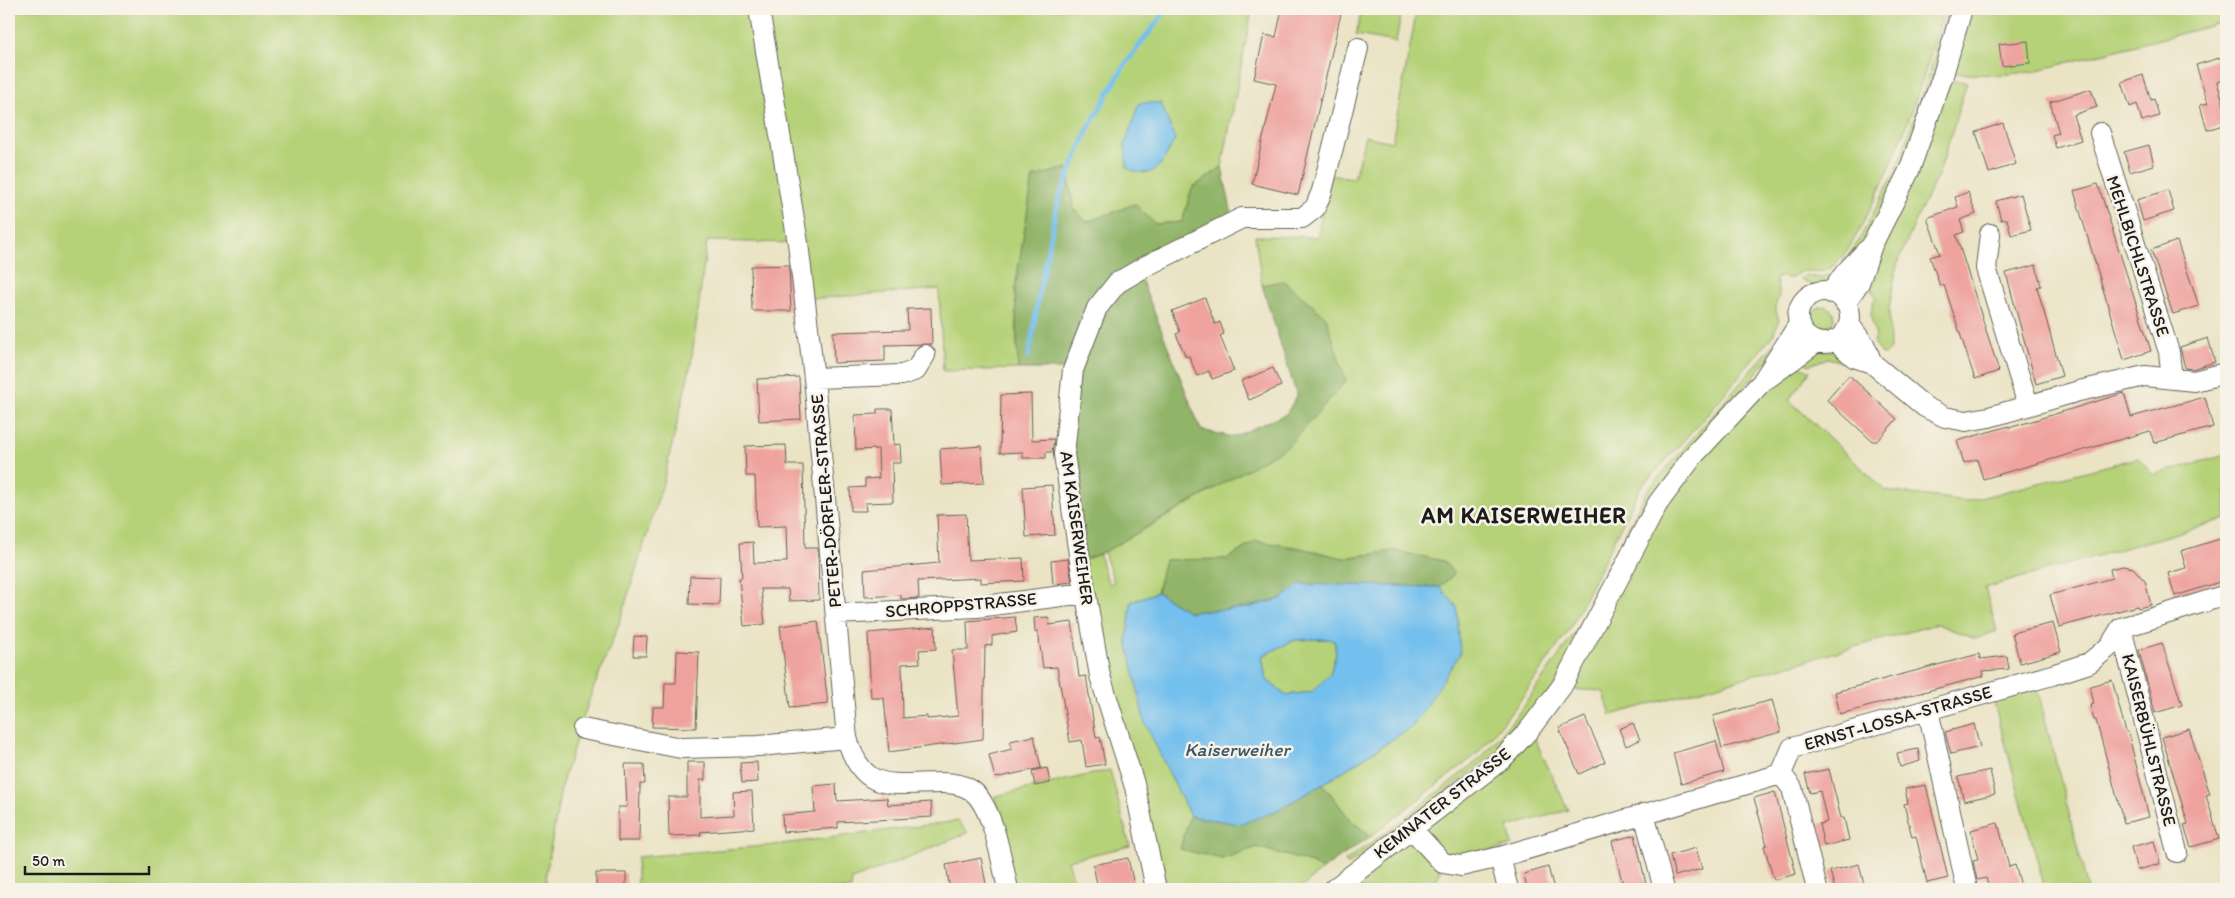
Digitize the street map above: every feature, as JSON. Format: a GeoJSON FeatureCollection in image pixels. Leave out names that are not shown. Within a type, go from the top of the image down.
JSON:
{"type":"FeatureCollection","features":[{"type":"Feature","properties":{"kind":"street","name":"PETER-DÖRFLER-STRASSE"},"geometry":{"type":"LineString","coordinates":[[760,9],[798,243],[814,378],[847,738],[852,755],[866,775],[885,784],[956,783],[972,790],[986,807],[1008,889]]}},
{"type":"Feature","properties":{"kind":"street"},"geometry":{"type":"LineString","coordinates":[[1838,298],[1859,283],[1872,245],[1909,171],[1943,76],[1962,9]]}},
{"type":"Feature","properties":{"kind":"street","name":"AM KAISERWEIHER"},"geometry":{"type":"LineString","coordinates":[[1156,889],[1135,787],[1100,676],[1085,593],[1064,454],[1074,370],[1097,308],[1117,283],[1146,266],[1242,218],[1302,218],[1315,208],[1322,191],[1358,48]]}},
{"type":"Feature","properties":{"kind":"street","name":"MEHLBICHLSTRASSE"},"geometry":{"type":"LineString","coordinates":[[2100,133],[2169,352],[2172,379]]}},
{"type":"Feature","properties":{"kind":"street"},"geometry":{"type":"LineString","coordinates":[[1990,234],[1986,268],[2028,404]]}},
{"type":"Feature","properties":{"kind":"street"},"geometry":{"type":"LineString","coordinates":[[1762,382],[1826,341],[1844,333],[1849,324],[1849,314],[1838,298],[1816,293],[1806,299],[1799,311],[1799,324],[1805,334],[1826,341],[1854,357],[1872,363],[1925,407],[1945,417],[1966,421],[1989,417],[2028,404],[2145,376],[2194,381],[2226,373]]}},
{"type":"Feature","properties":{"kind":"street"},"geometry":{"type":"LineString","coordinates":[[1762,382],[1799,324]]}},
{"type":"Feature","properties":{"kind":"street"},"geometry":{"type":"LineString","coordinates":[[1849,324],[1865,346],[1872,363]]}},
{"type":"Feature","properties":{"kind":"street"},"geometry":{"type":"LineString","coordinates":[[814,378],[902,376],[916,370],[925,355]]}},
{"type":"Feature","properties":{"kind":"street","name":"KEMNATER STRASSE"},"geometry":{"type":"LineString","coordinates":[[1334,889],[1502,758],[1529,730],[1562,686],[1658,503],[1694,455],[1762,382]]}},
{"type":"Feature","properties":{"kind":"street","name":"SCHROPPSTRASSE"},"geometry":{"type":"LineString","coordinates":[[836,614],[977,607],[1085,593]]}},
{"type":"Feature","properties":{"kind":"street"},"geometry":{"type":"LineString","coordinates":[[2121,628],[2226,596]]}},
{"type":"Feature","properties":{"kind":"street","name":"ERNST-LOSSA-STRASSE"},"geometry":{"type":"LineString","coordinates":[[1782,774],[1792,748],[2089,663],[2110,646],[2121,628]]}},
{"type":"Feature","properties":{"kind":"street","name":"KAISERBÜHLSTRASSE"},"geometry":{"type":"LineString","coordinates":[[2121,628],[2177,852]]}},
{"type":"Feature","properties":{"kind":"street"},"geometry":{"type":"LineString","coordinates":[[1928,710],[1967,889]]}},
{"type":"Feature","properties":{"kind":"street"},"geometry":{"type":"LineString","coordinates":[[582,729],[681,748],[758,746],[847,738]]}},
{"type":"Feature","properties":{"kind":"street"},"geometry":{"type":"LineString","coordinates":[[1411,828],[1443,863],[1461,866],[1500,857],[1782,774],[1792,788],[1817,889]]}},
{"type":"Feature","properties":{"kind":"street"},"geometry":{"type":"LineString","coordinates":[[1644,814],[1664,889]]}},
{"type":"Feature","properties":{"kind":"street"},"geometry":{"type":"LineString","coordinates":[[1500,857],[1508,889]]}},
{"type":"Feature","properties":{"kind":"green space"},"geometry":{"type":"Polygon","coordinates":[[[9,9],[757,9],[796,243],[707,241],[691,364],[663,483],[620,621],[590,697],[562,783],[546,874],[546,889],[9,889],[9,9]]]}},
{"type":"Feature","properties":{"kind":"green space"},"geometry":{"type":"Polygon","coordinates":[[[763,9],[1252,9],[1222,167],[1192,188],[1182,222],[1155,224],[1135,204],[1087,222],[1074,210],[1067,168],[1015,288],[1018,369],[943,371],[939,289],[808,299],[763,9]]]}},
{"type":"Feature","properties":{"kind":"green space"},"geometry":{"type":"Polygon","coordinates":[[[1362,9],[1402,9],[1396,42],[1356,35],[1362,9]]]}},
{"type":"Feature","properties":{"kind":"green space"},"geometry":{"type":"Polygon","coordinates":[[[1417,9],[1944,9],[1929,61],[1903,135],[1882,184],[1850,247],[1828,270],[1802,272],[1792,278],[1777,277],[1779,295],[1775,308],[1779,320],[1773,335],[1707,415],[1640,488],[1569,630],[1514,709],[1477,754],[1371,836],[1351,821],[1323,784],[1389,742],[1457,607],[1440,587],[1454,574],[1395,551],[1343,558],[1300,548],[1256,541],[1227,559],[1165,560],[1157,592],[1131,602],[1171,776],[1190,816],[1180,848],[1222,859],[1257,847],[1312,863],[1322,870],[1300,889],[1159,889],[1118,721],[1083,560],[1100,554],[1109,584],[1114,582],[1104,552],[1213,490],[1346,381],[1284,281],[1262,285],[1255,236],[1317,237],[1330,175],[1354,178],[1365,136],[1392,142],[1417,9]]]}},
{"type":"Feature","properties":{"kind":"green space"},"geometry":{"type":"Polygon","coordinates":[[[1947,9],[1956,9],[1937,72],[1930,71],[1947,9]]]}},
{"type":"Feature","properties":{"kind":"green space"},"geometry":{"type":"Polygon","coordinates":[[[1968,9],[2226,9],[2226,22],[2031,72],[1997,75],[1949,73],[1968,9]]]}},
{"type":"Feature","properties":{"kind":"green space"},"geometry":{"type":"Polygon","coordinates":[[[1929,74],[1936,76],[1903,168],[1866,242],[1842,263],[1858,242],[1898,166],[1929,74]]]}},
{"type":"Feature","properties":{"kind":"green space"},"geometry":{"type":"Polygon","coordinates":[[[1948,80],[1967,82],[1940,171],[1919,213],[1897,265],[1889,309],[1890,349],[1883,356],[1874,342],[1876,336],[1871,312],[1876,296],[1865,283],[1948,80]]]}},
{"type":"Feature","properties":{"kind":"green space"},"geometry":{"type":"Polygon","coordinates":[[[1222,167],[1233,220],[1140,276],[1201,430],[1233,437],[1286,414],[1297,396],[1262,285],[1284,281],[1326,317],[1346,381],[1288,446],[1104,552],[1083,560],[1070,453],[1069,369],[1018,369],[1015,288],[1033,177],[1067,168],[1074,210],[1087,222],[1135,204],[1155,224],[1182,222],[1192,188],[1222,167]]]}},
{"type":"Feature","properties":{"kind":"green space"},"geometry":{"type":"Polygon","coordinates":[[[1834,271],[1830,285],[1814,287],[1801,279],[1805,275],[1824,277],[1834,271]]]}},
{"type":"Feature","properties":{"kind":"green space"},"geometry":{"type":"Polygon","coordinates":[[[1823,306],[1831,309],[1834,317],[1831,325],[1823,328],[1815,325],[1812,317],[1815,309],[1823,306]]]}},
{"type":"Feature","properties":{"kind":"green space"},"geometry":{"type":"Polygon","coordinates":[[[1775,343],[1779,346],[1691,452],[1558,683],[1525,728],[1409,823],[1406,817],[1481,758],[1520,711],[1576,631],[1646,492],[1775,343]]]}},
{"type":"Feature","properties":{"kind":"green space"},"geometry":{"type":"Polygon","coordinates":[[[1837,348],[1848,358],[1842,362],[1828,358],[1809,365],[1803,361],[1818,349],[1825,351],[1837,348]]]}},
{"type":"Feature","properties":{"kind":"green space"},"geometry":{"type":"Polygon","coordinates":[[[1800,365],[1810,371],[1789,400],[1886,491],[1968,501],[2138,458],[2153,475],[2226,455],[2226,519],[1985,588],[1997,631],[1975,639],[1937,624],[1611,715],[1603,691],[1565,689],[1635,555],[1697,458],[1774,384],[1800,365]]]}},
{"type":"Feature","properties":{"kind":"green space"},"geometry":{"type":"Polygon","coordinates":[[[1256,541],[1300,548],[1343,558],[1395,551],[1444,561],[1454,574],[1440,587],[1300,584],[1281,599],[1245,608],[1189,612],[1157,592],[1165,560],[1227,559],[1256,541]]]}},
{"type":"Feature","properties":{"kind":"green space"},"geometry":{"type":"Polygon","coordinates":[[[1295,640],[1334,640],[1336,653],[1330,674],[1312,692],[1285,695],[1266,679],[1262,656],[1295,640]]]}},
{"type":"Feature","properties":{"kind":"green space"},"geometry":{"type":"Polygon","coordinates":[[[2037,687],[2088,889],[2045,889],[1993,699],[2037,687]]]}},
{"type":"Feature","properties":{"kind":"green space"},"geometry":{"type":"Polygon","coordinates":[[[1533,735],[1568,810],[1508,827],[1512,845],[1460,860],[1444,857],[1419,828],[1533,735]]]}},
{"type":"Feature","properties":{"kind":"green space"},"geometry":{"type":"Polygon","coordinates":[[[1110,770],[1130,846],[1068,860],[1076,889],[1013,889],[1004,854],[995,796],[1110,770]]]}},
{"type":"Feature","properties":{"kind":"green space"},"geometry":{"type":"Polygon","coordinates":[[[1323,784],[1351,821],[1371,836],[1322,870],[1312,863],[1257,847],[1222,859],[1180,849],[1190,816],[1206,818],[1274,812],[1323,784]]]}},
{"type":"Feature","properties":{"kind":"green space"},"geometry":{"type":"Polygon","coordinates":[[[1403,820],[1407,824],[1348,865],[1345,861],[1403,820]]]}},
{"type":"Feature","properties":{"kind":"green space"},"geometry":{"type":"Polygon","coordinates":[[[958,821],[968,833],[852,880],[851,889],[637,889],[637,857],[775,845],[958,821]]]}},
{"type":"Feature","properties":{"kind":"green space"},"geometry":{"type":"Polygon","coordinates":[[[1412,835],[1441,870],[1432,889],[1345,889],[1412,835]]]}},
{"type":"Feature","properties":{"kind":"water"},"geometry":{"type":"Polygon","coordinates":[[[1139,103],[1161,103],[1175,139],[1162,162],[1152,171],[1145,173],[1127,168],[1125,145],[1139,103]]]}},
{"type":"Feature","properties":{"kind":"water","name":"Kaiserweiher"},"geometry":{"type":"Polygon","coordinates":[[[1300,584],[1440,587],[1457,607],[1460,654],[1413,726],[1323,784],[1274,812],[1240,824],[1190,816],[1144,721],[1127,640],[1131,602],[1157,592],[1189,612],[1245,608],[1281,599],[1300,584]],[[1295,640],[1262,656],[1266,679],[1285,695],[1312,692],[1330,674],[1336,653],[1334,640],[1295,640]]]}},
{"type":"Feature","properties":{"kind":"building"},"geometry":{"type":"Polygon","coordinates":[[[1282,9],[1342,9],[1298,195],[1252,184],[1276,84],[1254,79],[1264,35],[1276,37],[1282,9]]]}},
{"type":"Feature","properties":{"kind":"building"},"geometry":{"type":"Polygon","coordinates":[[[2028,41],[2030,63],[2002,66],[1999,44],[2028,41]]]}},
{"type":"Feature","properties":{"kind":"building"},"geometry":{"type":"Polygon","coordinates":[[[2226,56],[2226,79],[2217,82],[2226,111],[2226,124],[2207,130],[2200,105],[2208,103],[2196,65],[2226,56]]]}},
{"type":"Feature","properties":{"kind":"building"},"geometry":{"type":"Polygon","coordinates":[[[2143,75],[2151,100],[2154,99],[2159,116],[2142,121],[2137,104],[2130,107],[2122,82],[2143,75]]]}},
{"type":"Feature","properties":{"kind":"building"},"geometry":{"type":"Polygon","coordinates":[[[2091,89],[2097,107],[2073,115],[2081,140],[2056,148],[2052,135],[2059,133],[2050,102],[2091,89]]]}},
{"type":"Feature","properties":{"kind":"building"},"geometry":{"type":"Polygon","coordinates":[[[2003,123],[2016,164],[1989,173],[1976,132],[2003,123]]]}},
{"type":"Feature","properties":{"kind":"building"},"geometry":{"type":"Polygon","coordinates":[[[2149,145],[2154,165],[2130,172],[2124,152],[2149,145]]]}},
{"type":"Feature","properties":{"kind":"building"},"geometry":{"type":"Polygon","coordinates":[[[2098,184],[2151,351],[2124,360],[2074,191],[2098,184]]]}},
{"type":"Feature","properties":{"kind":"building"},"geometry":{"type":"Polygon","coordinates":[[[2168,190],[2174,211],[2143,221],[2137,200],[2168,190]]]}},
{"type":"Feature","properties":{"kind":"building"},"geometry":{"type":"Polygon","coordinates":[[[1968,192],[1976,214],[1960,220],[1964,232],[1956,235],[1999,371],[1975,379],[1944,285],[1940,286],[1930,257],[1940,254],[1927,218],[1958,207],[1955,197],[1968,192]]]}},
{"type":"Feature","properties":{"kind":"building"},"geometry":{"type":"Polygon","coordinates":[[[2021,194],[2031,230],[2011,235],[2007,219],[2001,220],[1996,201],[2021,194]]]}},
{"type":"Feature","properties":{"kind":"building"},"geometry":{"type":"Polygon","coordinates":[[[2177,241],[2199,306],[2173,314],[2151,250],[2177,241]]]}},
{"type":"Feature","properties":{"kind":"building"},"geometry":{"type":"Polygon","coordinates":[[[789,265],[791,311],[752,311],[751,266],[789,265]]]}},
{"type":"Feature","properties":{"kind":"building"},"geometry":{"type":"Polygon","coordinates":[[[2036,265],[2041,286],[2037,287],[2062,376],[2036,384],[2006,273],[2036,265]]]}},
{"type":"Feature","properties":{"kind":"building"},"geometry":{"type":"Polygon","coordinates":[[[1205,298],[1215,324],[1220,322],[1224,334],[1220,336],[1234,371],[1212,379],[1209,371],[1197,376],[1189,356],[1186,357],[1176,334],[1180,332],[1172,311],[1205,298]]]}},
{"type":"Feature","properties":{"kind":"building"},"geometry":{"type":"Polygon","coordinates":[[[931,308],[932,344],[885,345],[885,361],[834,363],[833,332],[908,330],[907,309],[931,308]]]}},
{"type":"Feature","properties":{"kind":"building"},"geometry":{"type":"Polygon","coordinates":[[[2208,338],[2215,362],[2192,369],[2185,368],[2180,347],[2208,338]]]}},
{"type":"Feature","properties":{"kind":"building"},"geometry":{"type":"Polygon","coordinates":[[[1273,368],[1281,386],[1249,400],[1241,381],[1273,368]]]}},
{"type":"Feature","properties":{"kind":"building"},"geometry":{"type":"Polygon","coordinates":[[[1849,375],[1897,419],[1877,441],[1872,441],[1827,400],[1849,375]]]}},
{"type":"Feature","properties":{"kind":"building"},"geometry":{"type":"Polygon","coordinates":[[[799,377],[801,419],[759,421],[757,379],[799,377]]]}},
{"type":"Feature","properties":{"kind":"building"},"geometry":{"type":"Polygon","coordinates":[[[2124,393],[2131,417],[2205,397],[2213,427],[2154,443],[2150,431],[1983,479],[1977,459],[1964,463],[1957,441],[2009,426],[2009,428],[2124,393]]]}},
{"type":"Feature","properties":{"kind":"building"},"geometry":{"type":"Polygon","coordinates":[[[1031,394],[1032,440],[1054,439],[1052,452],[1046,452],[1046,458],[1023,458],[1023,452],[1000,453],[1001,395],[1031,394]]]}},
{"type":"Feature","properties":{"kind":"building"},"geometry":{"type":"Polygon","coordinates":[[[877,409],[892,409],[894,445],[900,444],[901,463],[892,463],[893,502],[865,503],[866,511],[851,511],[850,488],[865,487],[865,479],[879,478],[878,449],[856,450],[855,415],[877,414],[877,409]]]}},
{"type":"Feature","properties":{"kind":"building"},"geometry":{"type":"Polygon","coordinates":[[[786,445],[787,465],[803,465],[805,548],[818,548],[819,600],[789,601],[788,589],[761,589],[765,624],[744,626],[739,578],[742,578],[740,543],[753,542],[754,563],[787,562],[786,526],[757,527],[755,476],[746,476],[745,446],[786,445]]]}},
{"type":"Feature","properties":{"kind":"building"},"geometry":{"type":"Polygon","coordinates":[[[982,446],[984,483],[942,485],[940,449],[982,446]]]}},
{"type":"Feature","properties":{"kind":"building"},"geometry":{"type":"Polygon","coordinates":[[[1052,485],[1055,535],[1026,537],[1023,487],[1052,485]]]}},
{"type":"Feature","properties":{"kind":"building"},"geometry":{"type":"Polygon","coordinates":[[[966,514],[968,560],[1023,558],[1024,581],[981,583],[981,578],[918,581],[919,598],[901,599],[901,595],[865,597],[864,570],[939,563],[937,515],[966,514]]]}},
{"type":"Feature","properties":{"kind":"building"},"geometry":{"type":"Polygon","coordinates":[[[2223,538],[2226,548],[2226,580],[2175,596],[2168,573],[2186,568],[2181,551],[2223,538]]]}},
{"type":"Feature","properties":{"kind":"building"},"geometry":{"type":"Polygon","coordinates":[[[1068,559],[1072,582],[1053,584],[1051,561],[1068,559]]]}},
{"type":"Feature","properties":{"kind":"building"},"geometry":{"type":"Polygon","coordinates":[[[2123,566],[2133,568],[2145,581],[2151,605],[2138,608],[2137,606],[2059,627],[2050,595],[2112,578],[2110,569],[2123,566]]]}},
{"type":"Feature","properties":{"kind":"building"},"geometry":{"type":"Polygon","coordinates":[[[690,576],[720,577],[719,605],[689,604],[690,576]]]}},
{"type":"Feature","properties":{"kind":"building"},"geometry":{"type":"Polygon","coordinates":[[[1015,617],[1017,632],[992,636],[992,645],[985,646],[983,739],[889,752],[884,698],[871,698],[868,633],[935,627],[936,649],[919,650],[920,663],[902,664],[903,718],[927,716],[927,719],[958,716],[952,650],[968,650],[967,621],[1015,617]]]}},
{"type":"Feature","properties":{"kind":"building"},"geometry":{"type":"Polygon","coordinates":[[[1048,617],[1049,625],[1072,622],[1079,677],[1086,676],[1096,738],[1100,737],[1105,764],[1086,767],[1082,740],[1070,742],[1057,667],[1043,668],[1038,631],[1035,632],[1034,618],[1048,617]]]}},
{"type":"Feature","properties":{"kind":"building"},"geometry":{"type":"Polygon","coordinates":[[[818,621],[828,704],[790,708],[780,626],[818,621]]]}},
{"type":"Feature","properties":{"kind":"building"},"geometry":{"type":"Polygon","coordinates":[[[2053,623],[2061,652],[2020,663],[2012,633],[2053,623]]]}},
{"type":"Feature","properties":{"kind":"building"},"geometry":{"type":"Polygon","coordinates":[[[634,636],[647,637],[646,656],[633,656],[634,636]]]}},
{"type":"Feature","properties":{"kind":"building"},"geometry":{"type":"Polygon","coordinates":[[[2162,643],[2182,705],[2155,713],[2139,650],[2162,643]]]}},
{"type":"Feature","properties":{"kind":"building"},"geometry":{"type":"Polygon","coordinates":[[[677,651],[699,652],[696,728],[652,727],[653,707],[664,707],[665,683],[676,683],[677,651]]]}},
{"type":"Feature","properties":{"kind":"building"},"geometry":{"type":"Polygon","coordinates":[[[1979,654],[1980,659],[2007,656],[2009,669],[1983,671],[1984,676],[1840,714],[1835,692],[1979,654]]]}},
{"type":"Feature","properties":{"kind":"building"},"geometry":{"type":"Polygon","coordinates":[[[2112,680],[2126,732],[2128,732],[2149,817],[2124,823],[2096,720],[2094,720],[2090,705],[2094,704],[2090,686],[2112,680]]]}},
{"type":"Feature","properties":{"kind":"building"},"geometry":{"type":"Polygon","coordinates":[[[1772,700],[1781,732],[1722,748],[1713,716],[1772,700]]]}},
{"type":"Feature","properties":{"kind":"building"},"geometry":{"type":"Polygon","coordinates":[[[1585,717],[1605,762],[1579,774],[1559,728],[1585,717]]]}},
{"type":"Feature","properties":{"kind":"building"},"geometry":{"type":"Polygon","coordinates":[[[1633,723],[1640,740],[1626,746],[1619,729],[1633,723]]]}},
{"type":"Feature","properties":{"kind":"building"},"geometry":{"type":"Polygon","coordinates":[[[1974,724],[1980,747],[1951,754],[1945,732],[1974,724]]]}},
{"type":"Feature","properties":{"kind":"building"},"geometry":{"type":"Polygon","coordinates":[[[2189,729],[2210,794],[2206,795],[2219,839],[2191,847],[2184,825],[2188,824],[2162,737],[2189,729]]]}},
{"type":"Feature","properties":{"kind":"building"},"geometry":{"type":"Polygon","coordinates":[[[1034,736],[1041,768],[995,778],[989,755],[1012,749],[1010,741],[1034,736]]]}},
{"type":"Feature","properties":{"kind":"building"},"geometry":{"type":"Polygon","coordinates":[[[1716,741],[1724,772],[1681,784],[1673,753],[1716,741]]]}},
{"type":"Feature","properties":{"kind":"building"},"geometry":{"type":"Polygon","coordinates":[[[1918,749],[1920,761],[1900,767],[1897,753],[1918,749]]]}},
{"type":"Feature","properties":{"kind":"building"},"geometry":{"type":"Polygon","coordinates":[[[687,762],[705,762],[705,780],[700,780],[700,817],[734,815],[733,792],[752,791],[754,828],[700,832],[701,835],[669,836],[668,797],[687,797],[687,762]]]}},
{"type":"Feature","properties":{"kind":"building"},"geometry":{"type":"Polygon","coordinates":[[[757,762],[758,782],[742,783],[740,763],[757,762]]]}},
{"type":"Feature","properties":{"kind":"building"},"geometry":{"type":"Polygon","coordinates":[[[625,764],[644,764],[645,784],[640,784],[639,841],[618,841],[618,807],[627,807],[625,764]]]}},
{"type":"Feature","properties":{"kind":"building"},"geometry":{"type":"Polygon","coordinates":[[[1047,768],[1050,783],[1035,786],[1032,771],[1047,768]]]}},
{"type":"Feature","properties":{"kind":"building"},"geometry":{"type":"Polygon","coordinates":[[[1829,769],[1841,818],[1844,818],[1849,840],[1824,846],[1819,824],[1827,822],[1820,791],[1810,793],[1805,774],[1829,769]]]}},
{"type":"Feature","properties":{"kind":"building"},"geometry":{"type":"Polygon","coordinates":[[[1990,770],[1995,794],[1964,801],[1958,777],[1990,770]]]}},
{"type":"Feature","properties":{"kind":"building"},"geometry":{"type":"Polygon","coordinates":[[[836,784],[837,801],[887,798],[888,805],[931,802],[932,817],[838,822],[838,828],[783,832],[782,815],[815,812],[813,786],[836,784]]]}},
{"type":"Feature","properties":{"kind":"building"},"geometry":{"type":"Polygon","coordinates":[[[1926,785],[1948,878],[1927,883],[1916,836],[1912,837],[1904,804],[1908,803],[1905,789],[1926,785]]]}},
{"type":"Feature","properties":{"kind":"building"},"geometry":{"type":"Polygon","coordinates":[[[1775,792],[1796,874],[1774,880],[1764,846],[1767,845],[1754,798],[1775,792]]]}},
{"type":"Feature","properties":{"kind":"building"},"geometry":{"type":"Polygon","coordinates":[[[1998,823],[2009,867],[2015,865],[2022,889],[1989,889],[1986,878],[1977,880],[1973,861],[1978,860],[1971,830],[1998,823]]]}},
{"type":"Feature","properties":{"kind":"building"},"geometry":{"type":"Polygon","coordinates":[[[1635,835],[1647,889],[1624,889],[1612,841],[1635,835]]]}},
{"type":"Feature","properties":{"kind":"building"},"geometry":{"type":"Polygon","coordinates":[[[2154,841],[2160,864],[2137,870],[2131,847],[2154,841]]]}},
{"type":"Feature","properties":{"kind":"building"},"geometry":{"type":"Polygon","coordinates":[[[1696,848],[1702,869],[1675,876],[1670,855],[1696,848]]]}},
{"type":"Feature","properties":{"kind":"building"},"geometry":{"type":"Polygon","coordinates":[[[981,858],[987,889],[950,889],[946,865],[981,858]]]}},
{"type":"Feature","properties":{"kind":"building"},"geometry":{"type":"Polygon","coordinates":[[[1128,858],[1135,889],[1098,889],[1093,865],[1128,858]]]}},
{"type":"Feature","properties":{"kind":"building"},"geometry":{"type":"Polygon","coordinates":[[[1859,864],[1865,889],[1835,889],[1830,871],[1859,864]]]}},
{"type":"Feature","properties":{"kind":"building"},"geometry":{"type":"Polygon","coordinates":[[[1548,867],[1554,889],[1527,889],[1524,874],[1548,867]]]}},
{"type":"Feature","properties":{"kind":"building"},"geometry":{"type":"Polygon","coordinates":[[[596,873],[626,873],[626,889],[596,889],[596,873]]]}},
{"type":"Feature","properties":{"kind":"waterway"},"geometry":{"type":"LineString","coordinates":[[1029,356],[1040,288],[1058,201],[1088,129],[1124,66],[1167,9]]}},
{"type":"Feature","properties":{"kind":"district","name":"AM KAISERWEIHER"},"geometry":{"type":"Point","coordinates":[1524,515]}}]}
